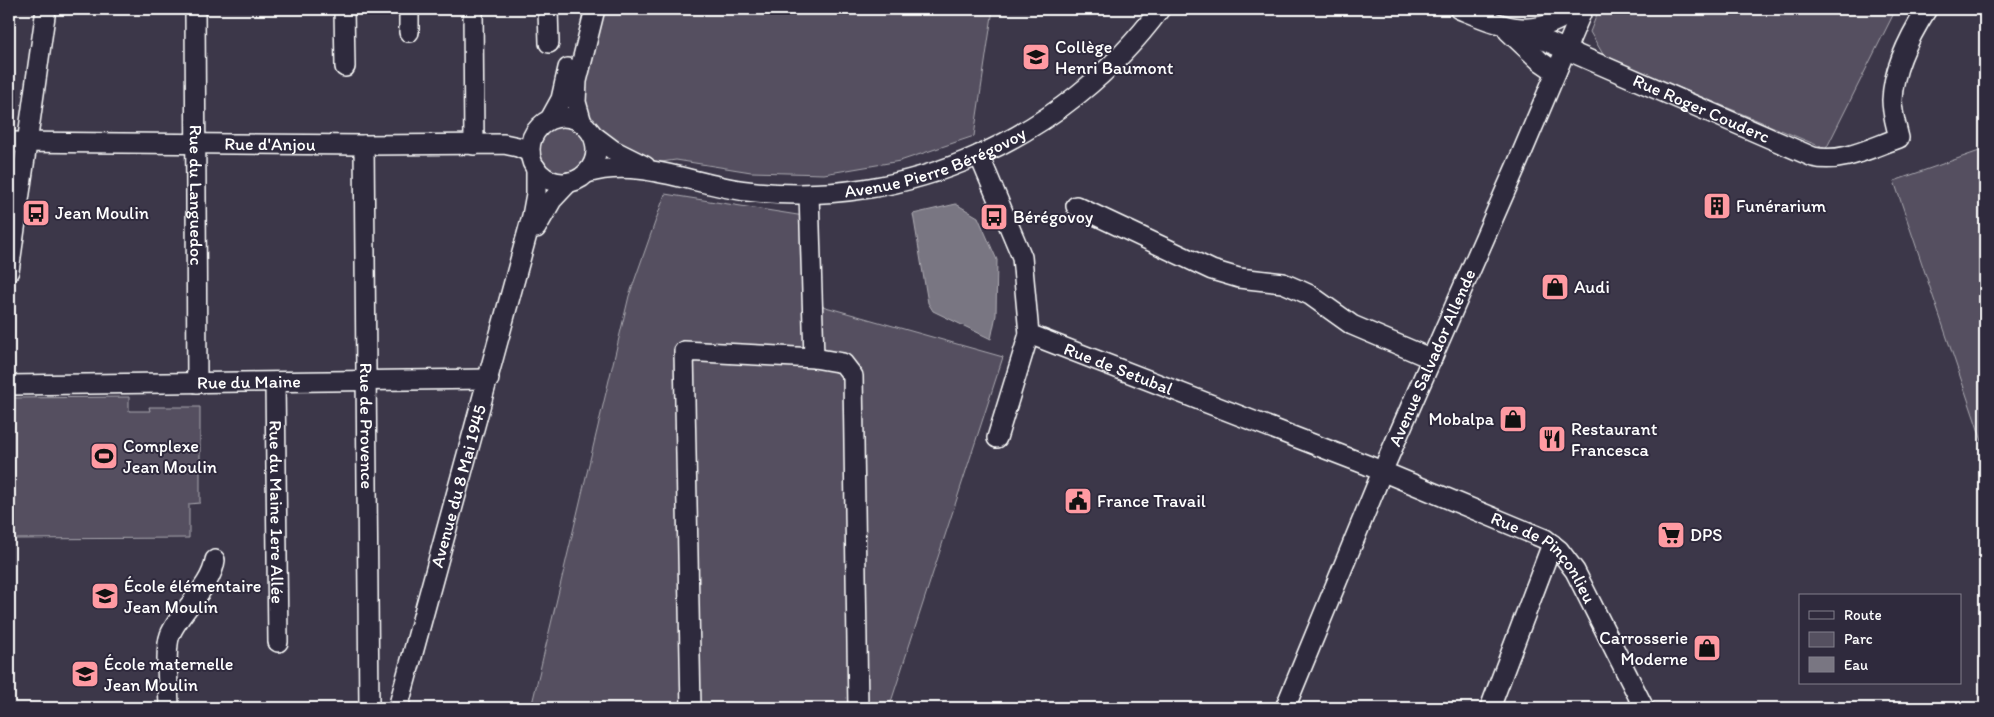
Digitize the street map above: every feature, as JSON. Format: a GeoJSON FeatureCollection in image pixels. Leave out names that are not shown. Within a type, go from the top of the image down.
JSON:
{"type":"FeatureCollection","features":[{"type":"Feature","properties":{"kind":"street"},"geometry":{"type":"LineString","coordinates":[[9,271],[18,142],[46,9]]}},
{"type":"Feature","properties":{"kind":"street","name":"Rue du Languedoc"},"geometry":{"type":"LineString","coordinates":[[195,9],[197,383]]}},
{"type":"Feature","properties":{"kind":"street"},"geometry":{"type":"LineString","coordinates":[[344,9],[344,67]]}},
{"type":"Feature","properties":{"kind":"street"},"geometry":{"type":"LineString","coordinates":[[409,9],[409,32]]}},
{"type":"Feature","properties":{"kind":"street"},"geometry":{"type":"LineString","coordinates":[[472,9],[474,145]]}},
{"type":"Feature","properties":{"kind":"street"},"geometry":{"type":"LineString","coordinates":[[548,9],[549,43]]}},
{"type":"Feature","properties":{"kind":"street","name":"Avenue Pierre Bérégovoy"},"geometry":{"type":"LineString","coordinates":[[587,173],[604,168],[626,168],[747,191],[809,194],[851,191],[902,182],[979,156],[1026,131],[1078,95],[1126,50],[1160,9]]}},
{"type":"Feature","properties":{"kind":"street","name":"Rue Roger Couderc"},"geometry":{"type":"LineString","coordinates":[[1459,9],[1509,27],[1813,157],[1830,160],[1840,159],[1899,138],[1894,114],[1893,88],[1910,39],[1927,9]]}},
{"type":"Feature","properties":{"kind":"street"},"geometry":{"type":"LineString","coordinates":[[1509,27],[1525,29],[1542,27],[1560,20],[1575,9]]}},
{"type":"Feature","properties":{"kind":"street","name":"Avenue Salvador Allende"},"geometry":{"type":"LineString","coordinates":[[1285,708],[1382,472],[1582,9]]}},
{"type":"Feature","properties":{"kind":"street"},"geometry":{"type":"LineString","coordinates":[[550,119],[558,106],[563,92],[587,10]]}},
{"type":"Feature","properties":{"kind":"street"},"geometry":{"type":"LineString","coordinates":[[587,10],[576,102],[596,145],[596,155],[593,165],[579,179],[569,182],[551,180],[542,175],[533,160],[534,135],[542,124],[550,119],[564,117],[587,129]]}},
{"type":"Feature","properties":{"kind":"street"},"geometry":{"type":"LineString","coordinates":[[1509,27],[1540,61],[1556,72]]}},
{"type":"Feature","properties":{"kind":"street","name":"Avenue Pierre Bérégovoy"},"geometry":{"type":"LineString","coordinates":[[587,129],[613,150],[664,174]]}},
{"type":"Feature","properties":{"kind":"street","name":"Rue d'Anjou"},"geometry":{"type":"LineString","coordinates":[[18,142],[364,145],[494,144],[511,145],[533,160]]}},
{"type":"Feature","properties":{"kind":"street","name":"Rue de Provence"},"geometry":{"type":"LineString","coordinates":[[364,145],[369,708]]}},
{"type":"Feature","properties":{"kind":"street"},"geometry":{"type":"LineString","coordinates":[[979,156],[1022,257],[1029,334],[997,438]]}},
{"type":"Feature","properties":{"kind":"street","name":"Avenue du 8 Mai 1945"},"geometry":{"type":"LineString","coordinates":[[398,708],[489,379],[535,203],[533,160]]}},
{"type":"Feature","properties":{"kind":"street","name":"Avenue du 8 Mai 1945"},"geometry":{"type":"LineString","coordinates":[[520,263],[532,234],[548,206],[569,182]]}},
{"type":"Feature","properties":{"kind":"street"},"geometry":{"type":"LineString","coordinates":[[809,194],[814,358]]}},
{"type":"Feature","properties":{"kind":"street"},"geometry":{"type":"LineString","coordinates":[[1076,206],[1212,270],[1239,278],[1283,283],[1297,289],[1310,295],[1352,325],[1432,359]]}},
{"type":"Feature","properties":{"kind":"street","name":"Rue de Setubal"},"geometry":{"type":"LineString","coordinates":[[1029,334],[1382,472]]}},
{"type":"Feature","properties":{"kind":"street"},"geometry":{"type":"LineString","coordinates":[[691,708],[684,351],[814,358],[843,364],[853,376],[858,708]]}},
{"type":"Feature","properties":{"kind":"street","name":"Rue du Maine"},"geometry":{"type":"LineString","coordinates":[[9,385],[489,379]]}},
{"type":"Feature","properties":{"kind":"street","name":"Rue du Maine 1ere Allée"},"geometry":{"type":"LineString","coordinates":[[275,382],[278,642]]}},
{"type":"Feature","properties":{"kind":"street","name":"Rue de Pinçonlieu"},"geometry":{"type":"LineString","coordinates":[[1382,472],[1531,532],[1552,544],[1569,563],[1579,579],[1644,708]]}},
{"type":"Feature","properties":{"kind":"street"},"geometry":{"type":"LineString","coordinates":[[1490,708],[1552,544]]}},
{"type":"Feature","properties":{"kind":"street"},"geometry":{"type":"LineString","coordinates":[[169,708],[168,647],[171,633],[211,574],[215,560]]}},
{"type":"Feature","properties":{"kind":"green space"},"geometry":{"type":"Polygon","coordinates":[[[603,9],[993,9],[974,136],[900,161],[824,174],[751,172],[676,160],[654,163],[606,134],[589,115],[582,93],[603,9]]]}},
{"type":"Feature","properties":{"kind":"green space"},"geometry":{"type":"Polygon","coordinates":[[[1599,9],[1896,9],[1826,149],[1604,56],[1590,32],[1599,9]]]}},
{"type":"Feature","properties":{"kind":"green space"},"geometry":{"type":"Polygon","coordinates":[[[563,125],[572,127],[580,132],[585,140],[587,149],[585,158],[580,166],[572,171],[563,173],[554,171],[546,166],[541,158],[539,149],[541,140],[546,132],[554,127],[563,125]]]}},
{"type":"Feature","properties":{"kind":"green space"},"geometry":{"type":"Polygon","coordinates":[[[1985,149],[1985,450],[1894,181],[1985,149]]]}},
{"type":"Feature","properties":{"kind":"green space"},"geometry":{"type":"Polygon","coordinates":[[[665,194],[804,216],[808,302],[1003,357],[889,708],[531,708],[629,296],[665,194]]]}},
{"type":"Feature","properties":{"kind":"green space","name":"Complexe Jean Moulin"},"geometry":{"type":"Polygon","coordinates":[[[129,397],[129,411],[150,411],[149,407],[200,407],[200,503],[189,504],[189,538],[11,539],[9,398],[129,397]]]}},
{"type":"Feature","properties":{"kind":"water"},"geometry":{"type":"Polygon","coordinates":[[[956,204],[978,217],[997,260],[996,315],[991,339],[933,311],[928,303],[913,214],[956,204]]]}},
{"type":"Feature","properties":{"kind":"place","name":"Collège Henri Baumont"},"geometry":{"type":"Point","coordinates":[1036,57]}},
{"type":"Feature","properties":{"kind":"place","name":"Funérarium"},"geometry":{"type":"Point","coordinates":[1717,206]}},
{"type":"Feature","properties":{"kind":"place","name":"Jean Moulin"},"geometry":{"type":"Point","coordinates":[36,213]}},
{"type":"Feature","properties":{"kind":"place","name":"Bérégovoy"},"geometry":{"type":"Point","coordinates":[994,217]}},
{"type":"Feature","properties":{"kind":"place","name":"Audi"},"geometry":{"type":"Point","coordinates":[1555,287]}},
{"type":"Feature","properties":{"kind":"place","name":"Mobalpa"},"geometry":{"type":"Point","coordinates":[1513,419]}},
{"type":"Feature","properties":{"kind":"place","name":"Restaurant Francesca"},"geometry":{"type":"Point","coordinates":[1552,439]}},
{"type":"Feature","properties":{"kind":"place","name":"Complexe Jean Moulin"},"geometry":{"type":"Point","coordinates":[104,456]}},
{"type":"Feature","properties":{"kind":"place","name":"France Travail"},"geometry":{"type":"Point","coordinates":[1078,501]}},
{"type":"Feature","properties":{"kind":"place","name":"DPS"},"geometry":{"type":"Point","coordinates":[1671,535]}},
{"type":"Feature","properties":{"kind":"place","name":"École élémentaire Jean Moulin"},"geometry":{"type":"Point","coordinates":[105,596]}},
{"type":"Feature","properties":{"kind":"place","name":"Carrosserie Moderne"},"geometry":{"type":"Point","coordinates":[1707,648]}},
{"type":"Feature","properties":{"kind":"place","name":"École maternelle Jean Moulin"},"geometry":{"type":"Point","coordinates":[85,674]}}]}
